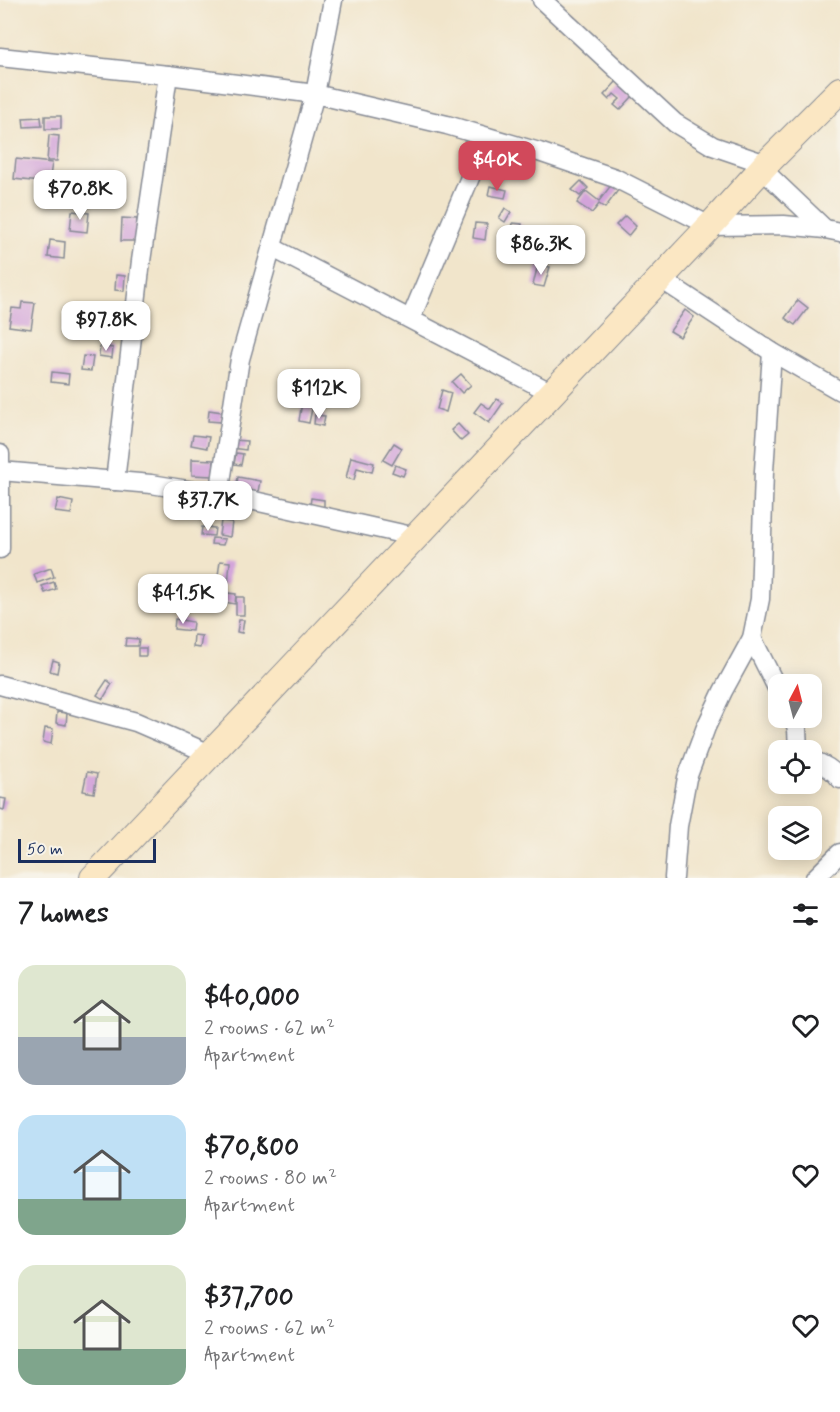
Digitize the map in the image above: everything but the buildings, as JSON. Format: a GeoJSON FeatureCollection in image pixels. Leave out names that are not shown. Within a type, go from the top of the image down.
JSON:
{"type":"FeatureCollection","features":[{"type":"Feature","properties":{"kind":"street"},"geometry":{"type":"LineString","coordinates":[[219,495],[240,359],[315,94],[333,0]]}},
{"type":"Feature","properties":{"kind":"street"},"geometry":{"type":"LineString","coordinates":[[542,0],[560,9],[675,123],[713,146],[764,167],[832,231]]}},
{"type":"Feature","properties":{"kind":"street"},"geometry":{"type":"LineString","coordinates":[[0,57],[315,94],[447,125],[615,178],[710,226],[784,225],[832,231]]}},
{"type":"Feature","properties":{"kind":"street"},"geometry":{"type":"LineString","coordinates":[[115,481],[141,261],[168,75]]}},
{"type":"Feature","properties":{"kind":"street"},"geometry":{"type":"LineString","coordinates":[[93,878],[661,279],[764,167],[840,90]]}},
{"type":"Feature","properties":{"kind":"street"},"geometry":{"type":"LineString","coordinates":[[411,318],[487,137]]}},
{"type":"Feature","properties":{"kind":"street"},"geometry":{"type":"LineString","coordinates":[[273,248],[552,393]]}},
{"type":"Feature","properties":{"kind":"street"},"geometry":{"type":"LineString","coordinates":[[661,279],[772,352],[840,391]]}},
{"type":"Feature","properties":{"kind":"street"},"geometry":{"type":"LineString","coordinates":[[674,878],[678,826],[687,778],[719,700],[752,638],[760,599],[764,471],[772,352]]}},
{"type":"Feature","properties":{"kind":"street"},"geometry":{"type":"LineString","coordinates":[[0,549],[1,462],[250,500],[416,537]]}},
{"type":"Feature","properties":{"kind":"street"},"geometry":{"type":"LineString","coordinates":[[752,638],[770,674]]}},
{"type":"Feature","properties":{"kind":"street"},"geometry":{"type":"LineString","coordinates":[[0,686],[136,722],[210,754]]}},
{"type":"Feature","properties":{"kind":"street"},"geometry":{"type":"LineString","coordinates":[[822,764],[835,772],[840,779]]}},
{"type":"Feature","properties":{"kind":"street"},"geometry":{"type":"LineString","coordinates":[[815,878],[840,853]]}}]}
